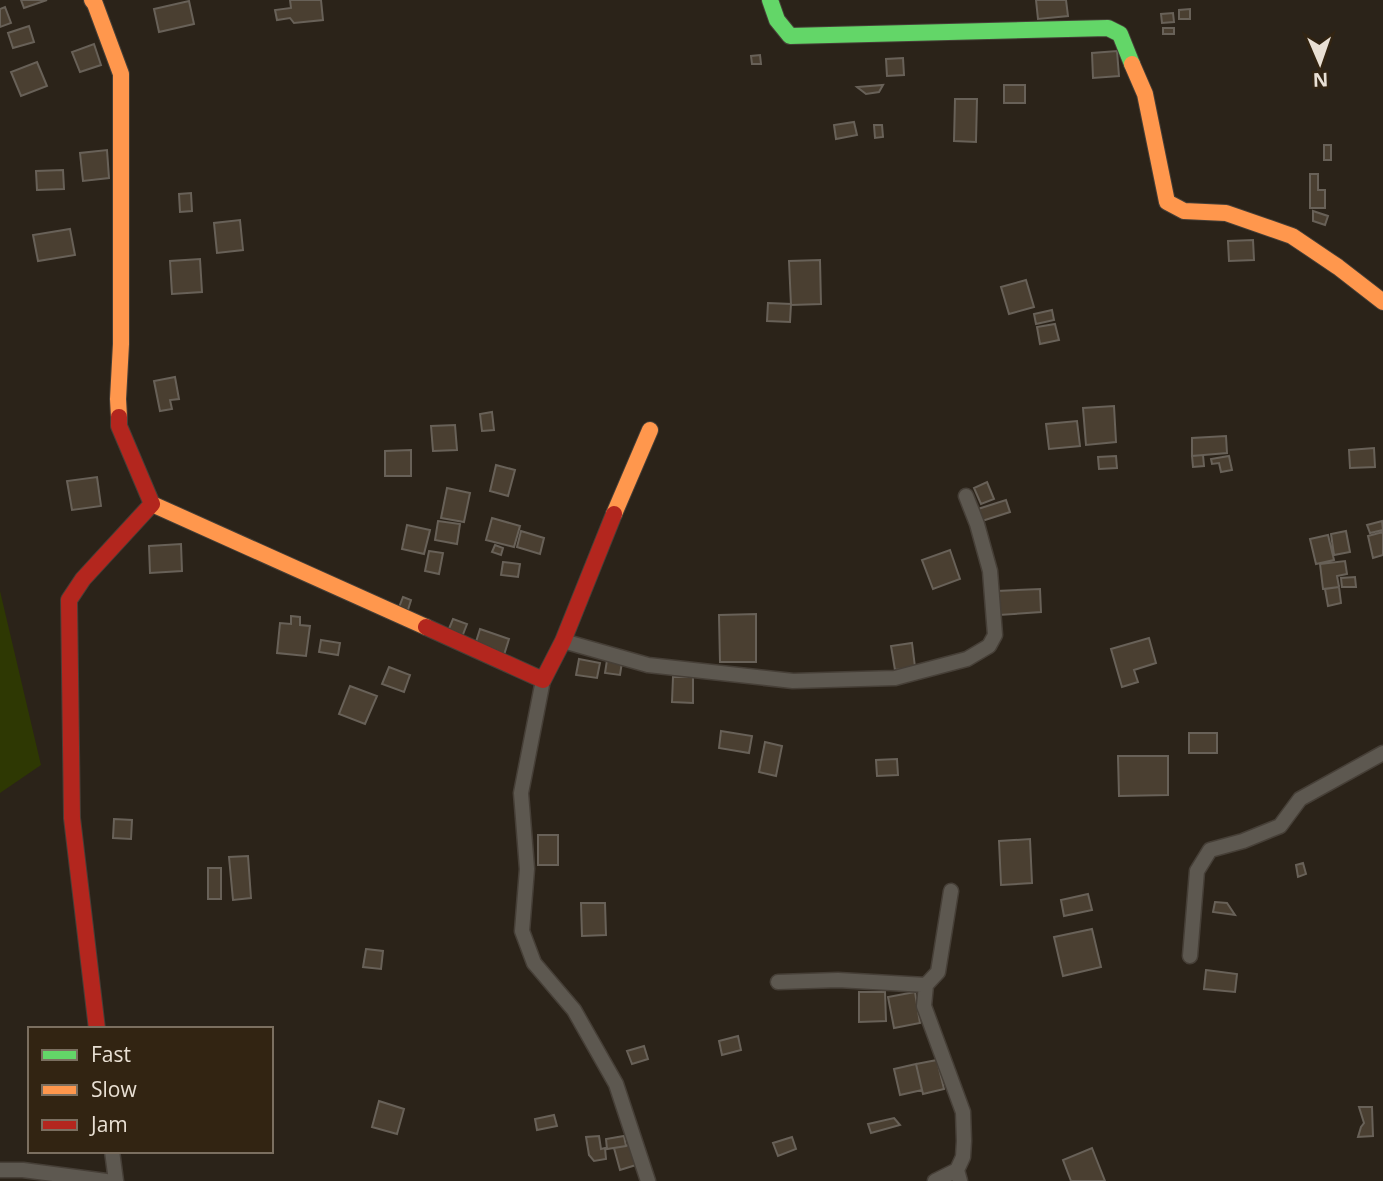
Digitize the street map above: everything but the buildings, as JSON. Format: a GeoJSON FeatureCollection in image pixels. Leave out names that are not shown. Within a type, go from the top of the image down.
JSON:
{"type":"FeatureCollection","features":[{"type":"Feature","properties":{"kind":"street"},"geometry":{"type":"LineString","coordinates":[[92,0],[121,74],[119,426],[152,504],[543,680]]}},
{"type":"Feature","properties":{"kind":"street"},"geometry":{"type":"LineString","coordinates":[[770,0],[779,26],[790,36],[1108,28],[1120,34],[1145,94],[1167,202],[1184,211],[1226,213],[1293,236],[1383,302]]}},
{"type":"Feature","properties":{"kind":"street"},"geometry":{"type":"LineString","coordinates":[[648,1181],[616,1084],[574,1010],[534,963],[522,931],[527,869],[521,793],[543,680],[563,641],[650,430]]}},
{"type":"Feature","properties":{"kind":"street"},"geometry":{"type":"LineString","coordinates":[[563,641],[648,665],[793,681],[895,678],[967,659],[989,646],[995,635],[990,571],[966,496]]}},
{"type":"Feature","properties":{"kind":"street"},"geometry":{"type":"LineString","coordinates":[[97,1027],[72,818],[69,600],[83,579],[152,504]]}},
{"type":"Feature","properties":{"kind":"street"},"geometry":{"type":"LineString","coordinates":[[1190,956],[1196,871],[1210,850],[1243,841],[1280,826],[1300,799],[1383,753]]}},
{"type":"Feature","properties":{"kind":"street"},"geometry":{"type":"LineString","coordinates":[[935,1181],[959,1175],[964,1141],[963,1112],[924,1006],[926,985],[938,972],[951,891]]}},
{"type":"Feature","properties":{"kind":"street"},"geometry":{"type":"LineString","coordinates":[[778,982],[838,980],[926,985]]}},
{"type":"Feature","properties":{"kind":"street"},"geometry":{"type":"LineString","coordinates":[[113,1153],[116,1181]]}},
{"type":"Feature","properties":{"kind":"street"},"geometry":{"type":"LineString","coordinates":[[0,1170],[23,1170],[106,1181]]}},
{"type":"Feature","properties":{"kind":"green space"},"geometry":{"type":"Polygon","coordinates":[[[0,591],[41,765],[0,793],[0,591]]]}},
{"type":"Feature","properties":{"kind":"traffic: fast"},"geometry":{"type":"LineString","coordinates":[[770,0],[777,20],[790,36],[1108,28],[1120,34],[1132,64]]}},
{"type":"Feature","properties":{"kind":"traffic: slow"},"geometry":{"type":"LineString","coordinates":[[92,0],[121,74],[119,417]]}},
{"type":"Feature","properties":{"kind":"traffic: slow"},"geometry":{"type":"LineString","coordinates":[[1132,64],[1145,94],[1167,202],[1184,211],[1226,213],[1292,236],[1383,302]]}},
{"type":"Feature","properties":{"kind":"traffic: slow"},"geometry":{"type":"LineString","coordinates":[[614,514],[650,430]]}},
{"type":"Feature","properties":{"kind":"traffic: slow"},"geometry":{"type":"LineString","coordinates":[[152,504],[426,627]]}},
{"type":"Feature","properties":{"kind":"traffic: jam"},"geometry":{"type":"LineString","coordinates":[[97,1027],[72,818],[69,600],[83,579],[152,504],[119,426],[119,417]]}},
{"type":"Feature","properties":{"kind":"traffic: jam"},"geometry":{"type":"LineString","coordinates":[[426,627],[543,680],[563,641],[614,514]]}}]}
